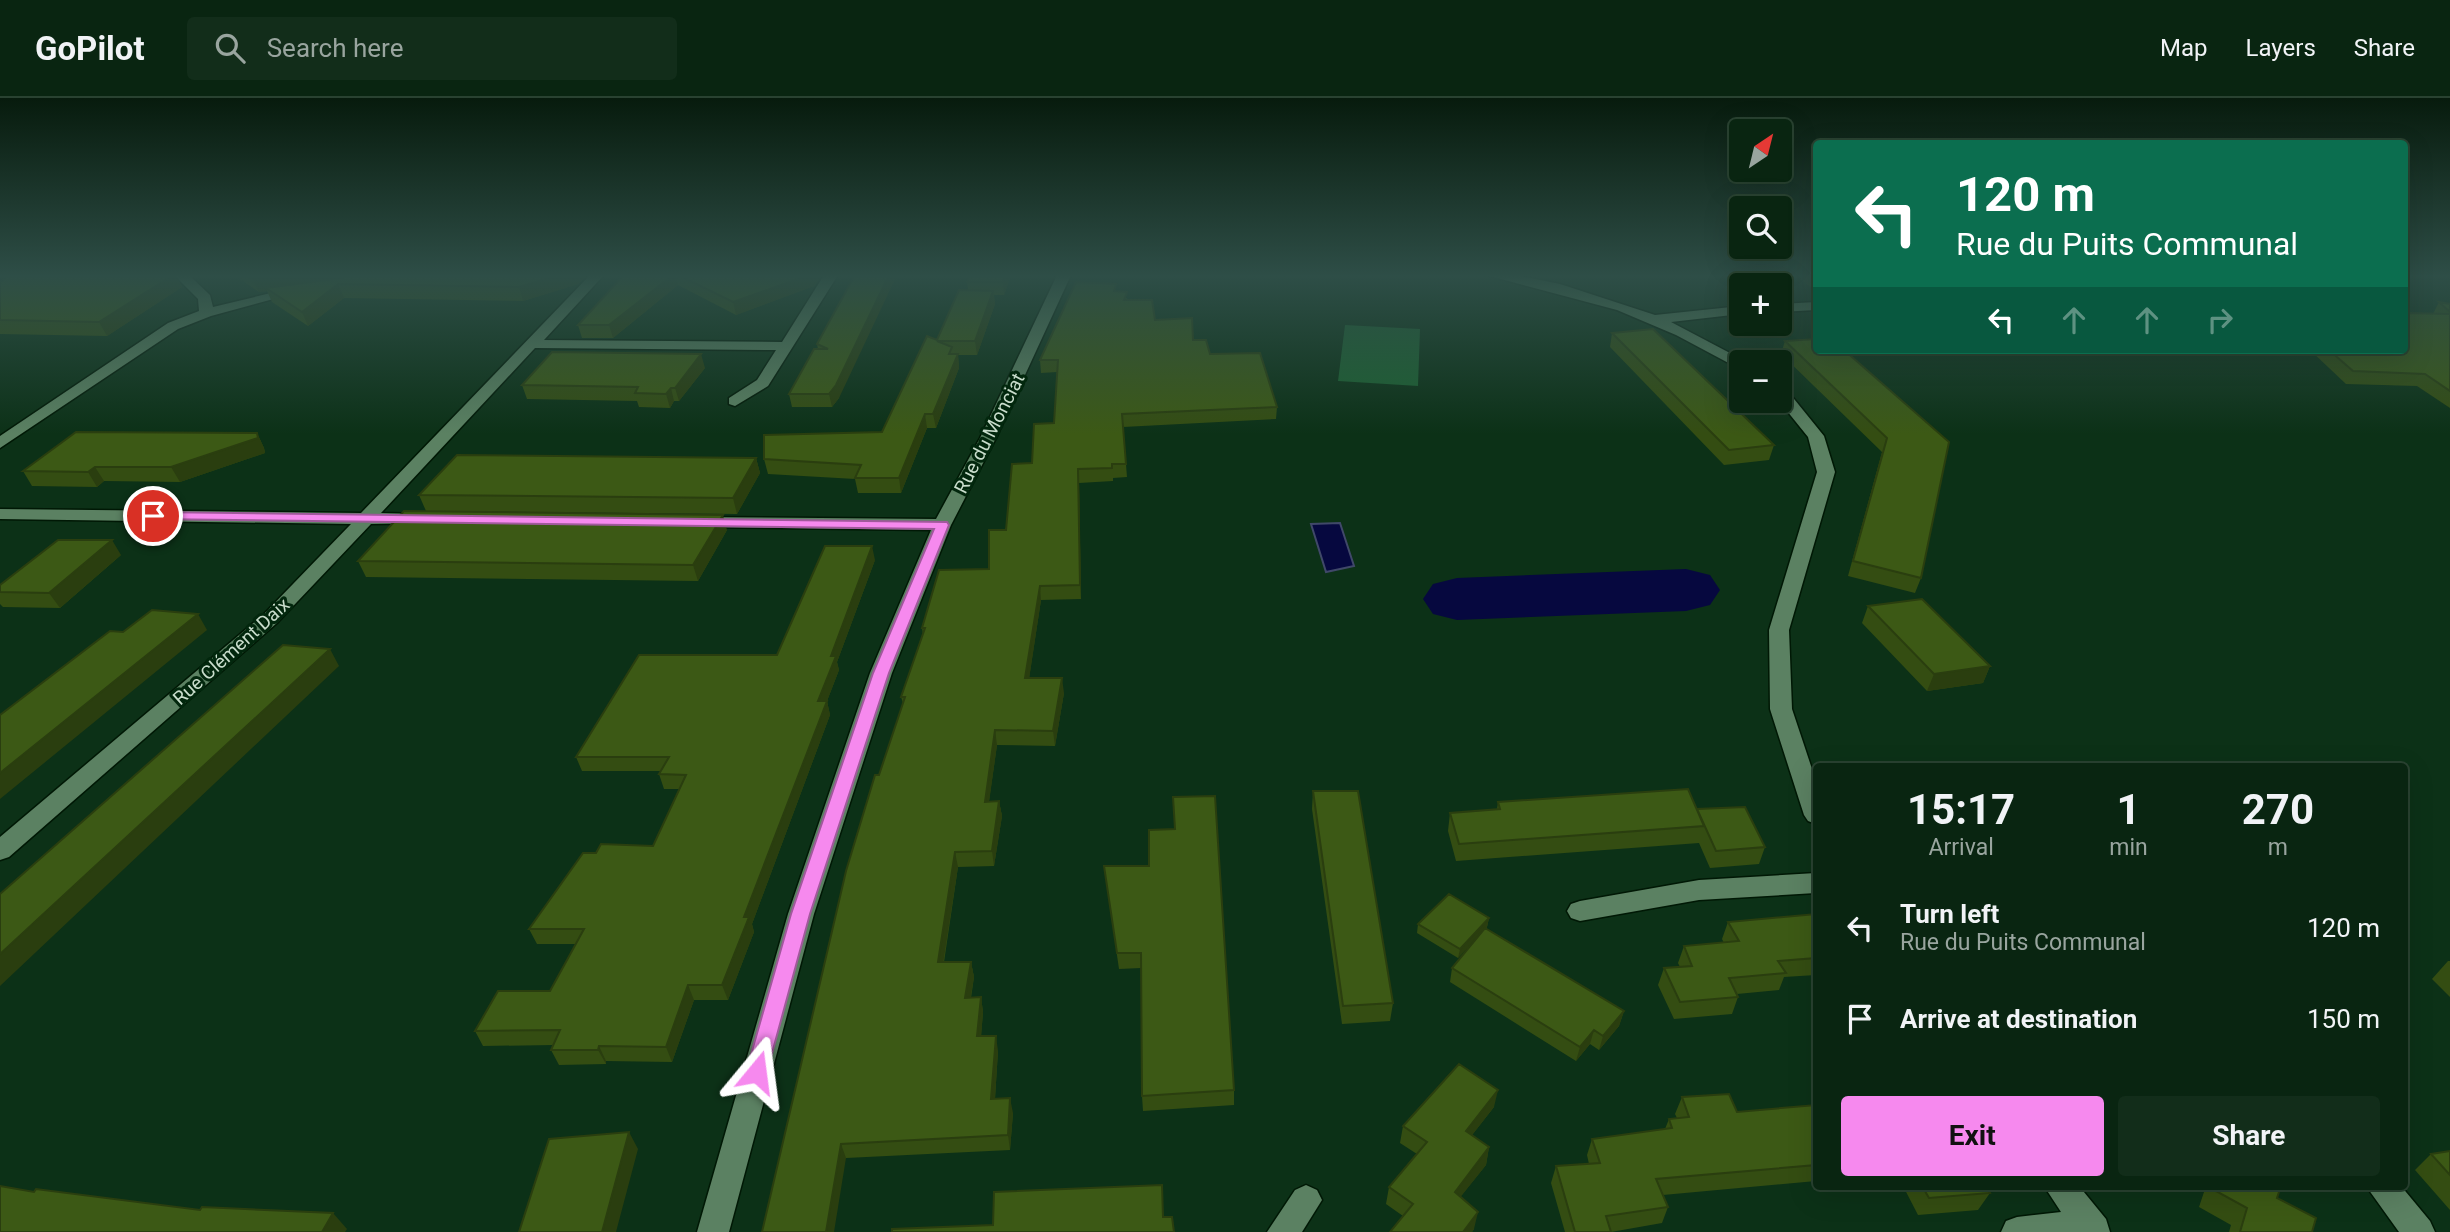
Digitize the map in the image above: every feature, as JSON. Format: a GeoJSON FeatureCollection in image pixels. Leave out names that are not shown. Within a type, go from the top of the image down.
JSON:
{"type":"FeatureCollection","features":[{"type":"Feature","properties":{"kind":"street"},"geometry":{"type":"LineString","coordinates":[[0,443],[170,328]]}},
{"type":"Feature","properties":{"kind":"street","name":"Rue Clément Daix"},"geometry":{"type":"LineString","coordinates":[[0,852],[271,618],[549,328]]}},
{"type":"Feature","properties":{"kind":"street"},"geometry":{"type":"LineString","coordinates":[[734,401],[763,383],[798,328]]}},
{"type":"Feature","properties":{"kind":"street","name":"Rue du Monciat"},"geometry":{"type":"LineString","coordinates":[[713,1232],[801,914],[881,673],[942,525],[1041,328]]}},
{"type":"Feature","properties":{"kind":"street"},"geometry":{"type":"LineString","coordinates":[[1677,328],[1729,357]]}},
{"type":"Feature","properties":{"kind":"street"},"geometry":{"type":"LineString","coordinates":[[534,344],[787,346]]}},
{"type":"Feature","properties":{"kind":"street"},"geometry":{"type":"LineString","coordinates":[[1792,407],[1816,436],[1826,472],[1779,630],[1781,709],[1813,806]]}},
{"type":"Feature","properties":{"kind":"street"},"geometry":{"type":"LineString","coordinates":[[0,514],[441,519]]}},
{"type":"Feature","properties":{"kind":"street"},"geometry":{"type":"LineString","coordinates":[[677,522],[942,525]]}},
{"type":"Feature","properties":{"kind":"street"},"geometry":{"type":"LineString","coordinates":[[1580,911],[1699,890],[1813,883]]}},
{"type":"Feature","properties":{"kind":"street"},"geometry":{"type":"LineString","coordinates":[[2062,1190],[2093,1228]]}},
{"type":"Feature","properties":{"kind":"street"},"geometry":{"type":"LineString","coordinates":[[2384,1190],[2419,1232]]}},
{"type":"Feature","properties":{"kind":"street"},"geometry":{"type":"LineString","coordinates":[[1283,1232],[1306,1200]]}},
{"type":"Feature","properties":{"kind":"street"},"geometry":{"type":"LineString","coordinates":[[2017,1232],[2093,1228]]}},
{"type":"Feature","properties":{"kind":"green space"},"geometry":{"type":"Polygon","coordinates":[[[1345,328],[1420,329],[1418,386],[1338,381],[1345,328]]]}},
{"type":"Feature","properties":{"kind":"shaded area"},"geometry":{"type":"Polygon","coordinates":[[[1340,523],[1354,566],[1326,572],[1311,524],[1340,523]]]}},
{"type":"Feature","properties":{"kind":"building"},"geometry":{"type":"Polygon","coordinates":[[[826,328],[864,328],[829,394],[789,394],[814,349],[828,349],[817,344],[826,328]]]}},
{"type":"Feature","properties":{"kind":"building"},"geometry":{"type":"Polygon","coordinates":[[[942,328],[980,328],[975,341],[937,341],[952,347],[949,354],[958,354],[933,414],[925,414],[899,478],[855,478],[861,465],[764,459],[764,435],[882,432],[927,336],[937,340],[942,328]]]}},
{"type":"Feature","properties":{"kind":"building"},"geometry":{"type":"Polygon","coordinates":[[[1055,328],[1192,328],[1193,340],[1206,340],[1210,354],[1260,353],[1277,407],[1122,414],[1126,464],[1112,464],[1112,468],[1078,469],[1080,585],[1040,586],[1025,678],[1062,678],[1053,731],[995,730],[985,802],[999,801],[992,851],[955,852],[938,962],[971,962],[965,998],[981,997],[977,1036],[996,1036],[991,1099],[1010,1098],[1008,1135],[841,1144],[826,1232],[762,1232],[846,871],[875,775],[879,775],[905,697],[901,697],[925,628],[922,628],[939,570],[989,569],[989,530],[1006,530],[1012,464],[1032,463],[1034,424],[1054,423],[1058,360],[1040,360],[1055,328]]]}},
{"type":"Feature","properties":{"kind":"building"},"geometry":{"type":"Polygon","coordinates":[[[2408,328],[2450,328],[2450,391],[2425,374],[2353,371],[2334,354],[2408,354],[2408,328]]]}},
{"type":"Feature","properties":{"kind":"building"},"geometry":{"type":"Polygon","coordinates":[[[1653,329],[1729,402],[1729,413],[1741,413],[1774,445],[1729,450],[1612,333],[1653,329]]]}},
{"type":"Feature","properties":{"kind":"building"},"geometry":{"type":"Polygon","coordinates":[[[1813,339],[1813,354],[1849,354],[1949,442],[1921,578],[1853,561],[1887,438],[1785,341],[1813,339]]]}},
{"type":"Feature","properties":{"kind":"building"},"geometry":{"type":"Polygon","coordinates":[[[552,352],[701,354],[675,388],[671,388],[666,394],[635,393],[638,387],[522,385],[552,352]]]}},
{"type":"Feature","properties":{"kind":"building"},"geometry":{"type":"Polygon","coordinates":[[[76,432],[257,433],[258,438],[171,467],[95,467],[88,472],[23,471],[76,432]]]}},
{"type":"Feature","properties":{"kind":"building"},"geometry":{"type":"Polygon","coordinates":[[[457,455],[756,458],[733,498],[419,495],[457,455]]]}},
{"type":"Feature","properties":{"kind":"building"},"geometry":{"type":"Polygon","coordinates":[[[404,511],[723,515],[693,565],[358,561],[404,511]]]}},
{"type":"Feature","properties":{"kind":"building"},"geometry":{"type":"Polygon","coordinates":[[[58,540],[112,540],[49,593],[0,592],[0,585],[58,540]]]}},
{"type":"Feature","properties":{"kind":"building"},"geometry":{"type":"Polygon","coordinates":[[[825,546],[872,546],[831,656],[836,656],[818,701],[827,701],[744,917],[749,917],[722,985],[688,985],[666,1047],[599,1046],[598,1050],[551,1050],[560,1030],[475,1031],[498,991],[550,991],[584,929],[529,929],[583,853],[596,853],[601,844],[653,846],[686,775],[659,774],[669,757],[576,757],[639,655],[777,655],[825,546]]]}},
{"type":"Feature","properties":{"kind":"building"},"geometry":{"type":"Polygon","coordinates":[[[1922,599],[1990,666],[1934,674],[1868,606],[1922,599]]]}},
{"type":"Feature","properties":{"kind":"building"},"geometry":{"type":"Polygon","coordinates":[[[152,610],[198,614],[0,773],[0,715],[110,631],[123,632],[152,610]]]}},
{"type":"Feature","properties":{"kind":"building"},"geometry":{"type":"Polygon","coordinates":[[[283,645],[330,649],[0,954],[0,894],[283,645]]]}},
{"type":"Feature","properties":{"kind":"building"},"geometry":{"type":"Polygon","coordinates":[[[1688,789],[1704,826],[1459,844],[1450,813],[1500,809],[1498,802],[1688,789]]]}},
{"type":"Feature","properties":{"kind":"building"},"geometry":{"type":"Polygon","coordinates":[[[1313,791],[1358,791],[1393,1003],[1343,1006],[1313,791]]]}},
{"type":"Feature","properties":{"kind":"building"},"geometry":{"type":"Polygon","coordinates":[[[1215,796],[1234,1090],[1142,1096],[1141,953],[1117,953],[1104,866],[1149,866],[1149,830],[1175,829],[1173,797],[1215,796]]]}},
{"type":"Feature","properties":{"kind":"building"},"geometry":{"type":"Polygon","coordinates":[[[1745,807],[1765,847],[1716,851],[1697,809],[1745,807]]]}},
{"type":"Feature","properties":{"kind":"building"},"geometry":{"type":"Polygon","coordinates":[[[1449,894],[1489,918],[1460,949],[1418,924],[1449,894]]]}},
{"type":"Feature","properties":{"kind":"building"},"geometry":{"type":"Polygon","coordinates":[[[1813,914],[1813,958],[1778,961],[1786,973],[1729,978],[1738,997],[1680,1002],[1664,968],[1692,966],[1684,946],[1739,941],[1728,922],[1813,914]]]}},
{"type":"Feature","properties":{"kind":"building"},"geometry":{"type":"Polygon","coordinates":[[[1485,928],[1624,1011],[1603,1036],[1594,1030],[1580,1047],[1452,968],[1485,928]]]}},
{"type":"Feature","properties":{"kind":"building"},"geometry":{"type":"Polygon","coordinates":[[[1459,1064],[1498,1090],[1466,1131],[1489,1147],[1455,1192],[1478,1212],[1463,1232],[1390,1232],[1413,1204],[1389,1187],[1427,1142],[1403,1126],[1459,1064]]]}},
{"type":"Feature","properties":{"kind":"building"},"geometry":{"type":"Polygon","coordinates":[[[1729,1094],[1737,1112],[1813,1105],[1813,1165],[1656,1179],[1668,1207],[1606,1216],[1611,1232],[1575,1232],[1556,1166],[1600,1163],[1592,1139],[1672,1128],[1669,1119],[1689,1117],[1682,1097],[1729,1094]]]}},
{"type":"Feature","properties":{"kind":"building"},"geometry":{"type":"Polygon","coordinates":[[[629,1132],[602,1232],[519,1232],[549,1139],[629,1132]]]}},
{"type":"Feature","properties":{"kind":"building"},"geometry":{"type":"Polygon","coordinates":[[[2450,1151],[2450,1175],[2431,1154],[2450,1151]]]}},
{"type":"Feature","properties":{"kind":"building"},"geometry":{"type":"Polygon","coordinates":[[[1162,1185],[1163,1217],[1172,1217],[1174,1232],[892,1232],[892,1229],[993,1225],[994,1192],[1162,1185]]]}},
{"type":"Feature","properties":{"kind":"building"},"geometry":{"type":"Polygon","coordinates":[[[0,1186],[200,1210],[202,1207],[333,1213],[322,1232],[0,1232],[0,1186]]]}},
{"type":"Feature","properties":{"kind":"building"},"geometry":{"type":"Polygon","coordinates":[[[1924,1190],[1988,1190],[1990,1193],[1929,1198],[1924,1190]]]}},
{"type":"Feature","properties":{"kind":"building"},"geometry":{"type":"Polygon","coordinates":[[[2214,1190],[2280,1190],[2277,1198],[2316,1218],[2312,1232],[2240,1232],[2247,1208],[2214,1190]]]}},
{"type":"Feature","properties":{"kind":"waterway"},"geometry":{"type":"LineString","coordinates":[[1457,599],[1686,590]]}},
{"type":"Feature","properties":{"kind":"route"},"geometry":{"type":"LineString","coordinates":[[153,516],[942,525],[881,673],[801,914],[757,1072]]}}]}
